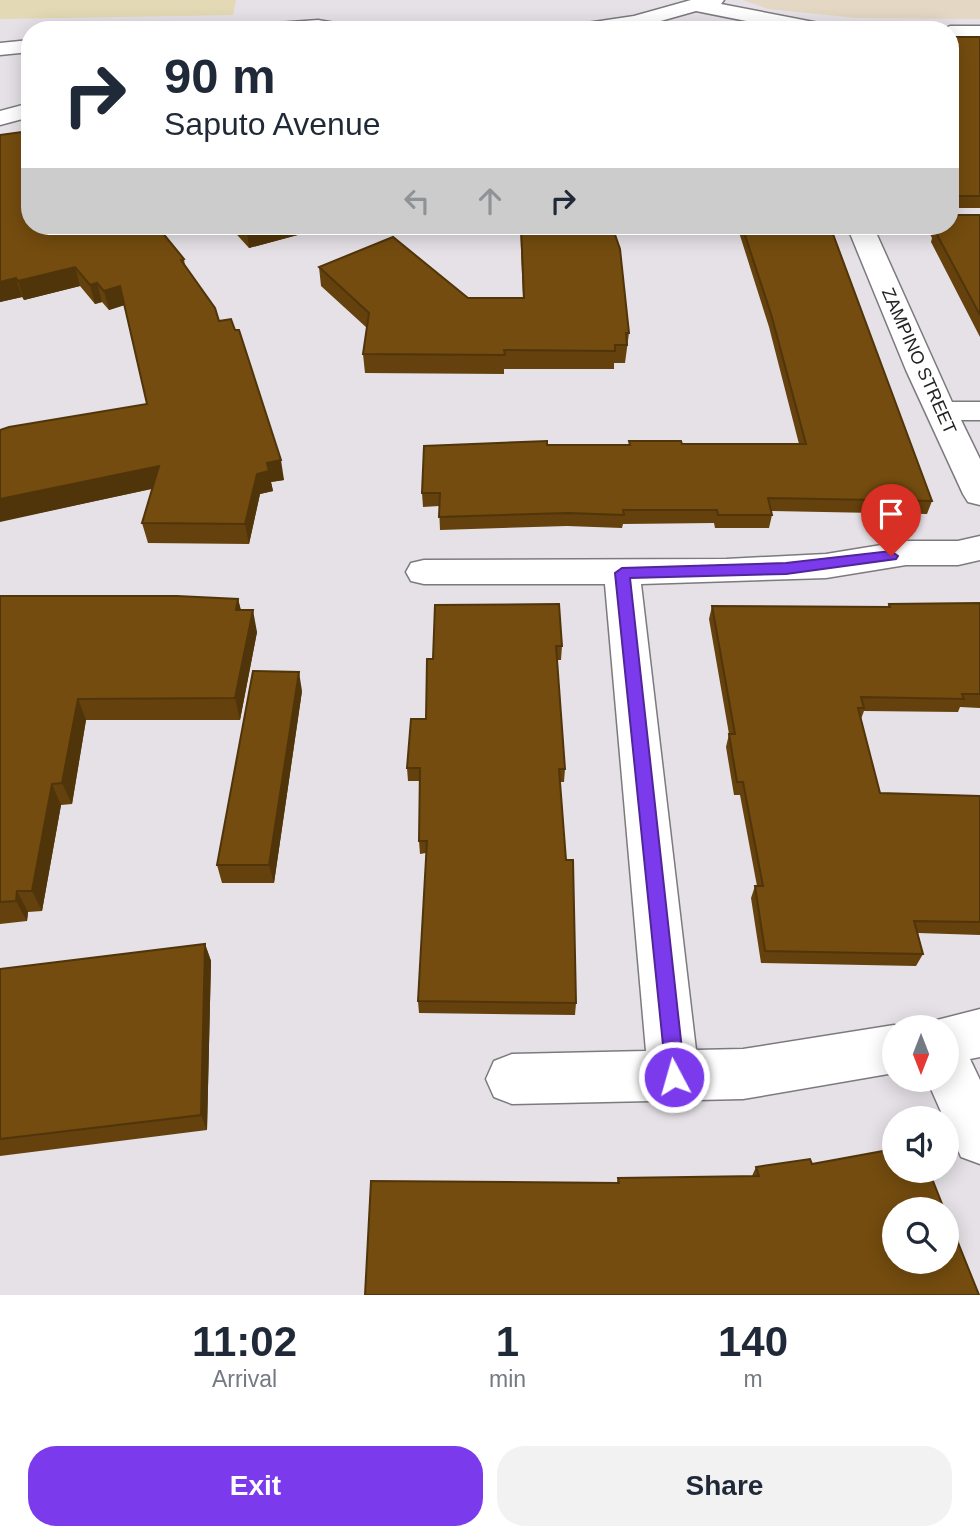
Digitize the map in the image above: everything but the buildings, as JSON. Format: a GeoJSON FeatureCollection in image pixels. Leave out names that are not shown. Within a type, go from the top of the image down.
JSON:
{"type":"FeatureCollection","features":[{"type":"Feature","properties":{"kind":"street"},"geometry":{"type":"LineString","coordinates":[[639,21],[714,0]]}},
{"type":"Feature","properties":{"kind":"street"},"geometry":{"type":"LineString","coordinates":[[696,3],[781,21]]}},
{"type":"Feature","properties":{"kind":"street"},"geometry":{"type":"LineString","coordinates":[[959,33],[980,32]]}},
{"type":"Feature","properties":{"kind":"street"},"geometry":{"type":"LineString","coordinates":[[0,49],[21,47]]}},
{"type":"Feature","properties":{"kind":"street"},"geometry":{"type":"LineString","coordinates":[[0,118],[21,112]]}},
{"type":"Feature","properties":{"kind":"street","name":"ZAMPINO STREET"},"geometry":{"type":"LineString","coordinates":[[864,235],[940,411],[980,494]]}},
{"type":"Feature","properties":{"kind":"street"},"geometry":{"type":"LineString","coordinates":[[940,411],[980,411]]}},
{"type":"Feature","properties":{"kind":"street"},"geometry":{"type":"LineString","coordinates":[[424,572],[622,573],[826,566],[906,553],[958,553],[980,548]]}},
{"type":"Feature","properties":{"kind":"street"},"geometry":{"type":"LineString","coordinates":[[622,573],[674,1077]]}},
{"type":"Feature","properties":{"kind":"street"},"geometry":{"type":"LineString","coordinates":[[959,1037],[980,1033]]}},
{"type":"Feature","properties":{"kind":"street"},"geometry":{"type":"LineString","coordinates":[[512,1079],[743,1074],[882,1051]]}},
{"type":"Feature","properties":{"kind":"street"},"geometry":{"type":"LineString","coordinates":[[959,1092],[980,1138]]}},
{"type":"Feature","properties":{"kind":"shaded area"},"geometry":{"type":"Polygon","coordinates":[[[743,0],[980,0],[980,19],[856,18],[768,9],[743,0]]]}},
{"type":"Feature","properties":{"kind":"sand"},"geometry":{"type":"Polygon","coordinates":[[[0,0],[236,0],[233,15],[0,19],[0,0]]]}},
{"type":"Feature","properties":{"kind":"route"},"geometry":{"type":"LineString","coordinates":[[674,1077],[622,573],[826,566],[891,556]]}}]}
